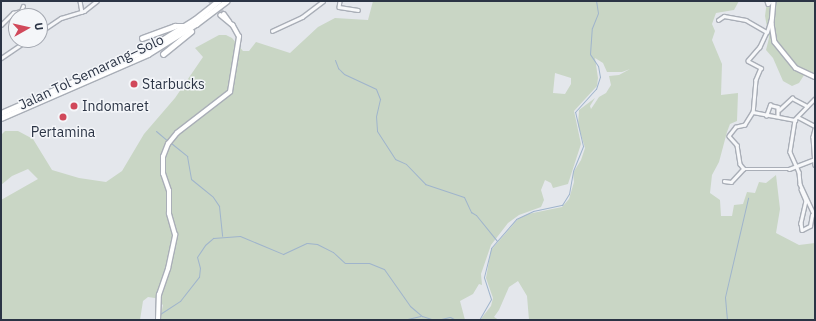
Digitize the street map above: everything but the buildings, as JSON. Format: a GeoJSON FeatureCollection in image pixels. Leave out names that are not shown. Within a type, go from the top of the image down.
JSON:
{"type":"FeatureCollection","features":[{"type":"Feature","properties":{"kind":"highway","name":"Jalan Tol Semarang–Solo"},"geometry":{"type":"LineString","coordinates":[[1,113],[146,50],[184,26],[218,1]]}},
{"type":"Feature","properties":{"kind":"highway","name":"Jalan Tol Semarang–Solo"},"geometry":{"type":"LineString","coordinates":[[1,118],[148,54],[207,16],[226,1]]}},
{"type":"Feature","properties":{"kind":"highway"},"geometry":{"type":"LineString","coordinates":[[162,54],[207,16]]}},
{"type":"Feature","properties":{"kind":"highway"},"geometry":{"type":"LineString","coordinates":[[142,38],[175,26],[184,26]]}},
{"type":"Feature","properties":{"kind":"street"},"geometry":{"type":"LineString","coordinates":[[80,1],[82,12]]}},
{"type":"Feature","properties":{"kind":"street"},"geometry":{"type":"LineString","coordinates":[[48,27],[61,18],[82,12],[97,1]]}},
{"type":"Feature","properties":{"kind":"street"},"geometry":{"type":"LineString","coordinates":[[272,30],[302,17],[324,1]]}},
{"type":"Feature","properties":{"kind":"street"},"geometry":{"type":"LineString","coordinates":[[340,1],[339,7],[358,10]]}},
{"type":"Feature","properties":{"kind":"street"},"geometry":{"type":"LineString","coordinates":[[768,1],[768,4],[771,1]]}},
{"type":"Feature","properties":{"kind":"street"},"geometry":{"type":"LineString","coordinates":[[774,1],[772,32],[777,45],[796,68],[815,77]]}},
{"type":"Feature","properties":{"kind":"street"},"geometry":{"type":"LineString","coordinates":[[1,25],[13,13],[21,11],[23,6]]}},
{"type":"Feature","properties":{"kind":"street"},"geometry":{"type":"LineString","coordinates":[[158,320],[159,295],[168,269],[176,235],[162,169],[168,144],[171,140],[187,124],[230,92],[239,37],[229,21],[222,15]]}},
{"type":"Feature","properties":{"kind":"street"},"geometry":{"type":"LineString","coordinates":[[718,20],[724,16],[746,20],[767,32]]}},
{"type":"Feature","properties":{"kind":"street"},"geometry":{"type":"LineString","coordinates":[[743,168],[737,145],[730,135],[736,127],[745,125],[753,112],[756,80],[761,68],[749,63],[748,61],[760,47],[772,16]]}},
{"type":"Feature","properties":{"kind":"street"},"geometry":{"type":"LineString","coordinates":[[1,57],[15,48]]}},
{"type":"Feature","properties":{"kind":"street"},"geometry":{"type":"LineString","coordinates":[[778,116],[779,110],[792,98],[807,106]]}},
{"type":"Feature","properties":{"kind":"street"},"geometry":{"type":"LineString","coordinates":[[801,186],[814,216],[810,226],[802,230],[801,223],[806,201],[801,186],[799,172],[790,152],[795,120],[815,99]]}},
{"type":"Feature","properties":{"kind":"street"},"geometry":{"type":"LineString","coordinates":[[766,116],[769,105],[776,105],[779,110]]}},
{"type":"Feature","properties":{"kind":"street"},"geometry":{"type":"LineString","coordinates":[[753,112],[766,116],[778,116],[795,120]]}},
{"type":"Feature","properties":{"kind":"street"},"geometry":{"type":"LineString","coordinates":[[798,116],[815,126]]}},
{"type":"Feature","properties":{"kind":"street"},"geometry":{"type":"LineString","coordinates":[[815,129],[813,160],[815,165]]}},
{"type":"Feature","properties":{"kind":"street"},"geometry":{"type":"LineString","coordinates":[[743,168],[775,170],[791,168],[795,165],[813,160]]}},
{"type":"Feature","properties":{"kind":"street"},"geometry":{"type":"LineString","coordinates":[[724,181],[731,182],[743,168]]}},
{"type":"Feature","properties":{"kind":"green space"},"geometry":{"type":"Polygon","coordinates":[[[373,1],[739,1],[734,10],[716,13],[712,24],[715,31],[712,40],[722,64],[721,95],[738,93],[737,121],[730,124],[727,132],[719,162],[712,175],[710,193],[720,200],[721,216],[732,216],[734,205],[743,204],[747,192],[755,193],[759,182],[766,183],[776,175],[780,209],[776,233],[799,245],[815,243],[815,320],[529,320],[527,296],[518,281],[509,287],[499,310],[494,317],[499,320],[480,320],[491,306],[493,298],[486,278],[491,250],[518,219],[528,214],[562,207],[569,199],[574,182],[573,173],[581,160],[585,148],[578,125],[579,110],[595,98],[590,106],[591,109],[599,97],[606,93],[611,85],[609,76],[619,75],[630,69],[622,72],[607,72],[603,63],[595,58],[598,78],[597,86],[574,111],[581,144],[568,184],[553,188],[551,183],[545,180],[541,190],[544,200],[541,207],[519,215],[508,223],[491,245],[481,274],[482,285],[479,284],[473,294],[460,301],[465,320],[160,320],[163,305],[155,298],[148,297],[143,301],[140,320],[1,320],[1,200],[38,179],[28,169],[12,176],[1,185],[1,135],[5,131],[18,131],[33,139],[52,170],[79,178],[106,182],[122,171],[144,134],[175,98],[203,57],[195,48],[219,35],[226,35],[232,38],[243,51],[249,51],[256,42],[290,53],[318,27],[335,18],[368,20],[373,1]],[[555,73],[553,93],[565,94],[571,84],[571,78],[555,73]]]}},
{"type":"Feature","properties":{"kind":"green space"},"geometry":{"type":"Polygon","coordinates":[[[767,1],[815,1],[815,74],[806,72],[799,83],[792,86],[783,81],[773,58],[766,50],[769,38],[765,16],[767,1]]]}},
{"type":"Feature","properties":{"kind":"waterway"},"geometry":{"type":"LineString","coordinates":[[479,320],[491,299],[484,277],[491,248],[516,219],[533,211],[562,205],[569,194],[573,171],[583,146],[575,112],[596,89],[600,77],[598,66],[590,54],[592,28],[598,13],[596,1]]}},
{"type":"Feature","properties":{"kind":"waterway"},"geometry":{"type":"LineString","coordinates":[[335,60],[338,68],[344,74],[376,89],[380,99],[376,116],[377,131],[395,159],[406,164],[425,184],[464,197],[471,212],[476,215],[497,241]]}},
{"type":"Feature","properties":{"kind":"waterway"},"geometry":{"type":"LineString","coordinates":[[156,131],[168,141]]}},
{"type":"Feature","properties":{"kind":"waterway"},"geometry":{"type":"LineString","coordinates":[[171,143],[187,156],[191,179],[213,197],[219,206],[222,236]]}},
{"type":"Feature","properties":{"kind":"waterway"},"geometry":{"type":"LineString","coordinates":[[727,320],[725,297],[748,198]]}},
{"type":"Feature","properties":{"kind":"waterway"},"geometry":{"type":"LineString","coordinates":[[160,314],[180,301],[199,277],[200,268],[197,257],[205,245],[213,238],[240,236],[283,254],[307,243],[317,244],[333,252],[345,263],[369,263],[384,269],[410,306],[422,316],[434,320]]}},
{"type":"Feature","properties":{"kind":"waterway"},"geometry":{"type":"LineString","coordinates":[[403,320],[421,316]]}},
{"type":"Feature","properties":{"kind":"waterway"},"geometry":{"type":"LineString","coordinates":[[437,320],[450,317],[456,320]]}},
{"type":"Feature","properties":{"kind":"tunnel"},"geometry":{"type":"LineString","coordinates":[[210,1],[221,16]]}},
{"type":"Feature","properties":{"kind":"tunnel"},"geometry":{"type":"LineString","coordinates":[[214,1],[224,14]]}},
{"type":"Feature","properties":{"kind":"place","name":"Starbucks"},"geometry":{"type":"Point","coordinates":[134,84]}},
{"type":"Feature","properties":{"kind":"place","name":"Indomaret"},"geometry":{"type":"Point","coordinates":[74,106]}},
{"type":"Feature","properties":{"kind":"place","name":"Pertamina"},"geometry":{"type":"Point","coordinates":[63,117]}}]}
